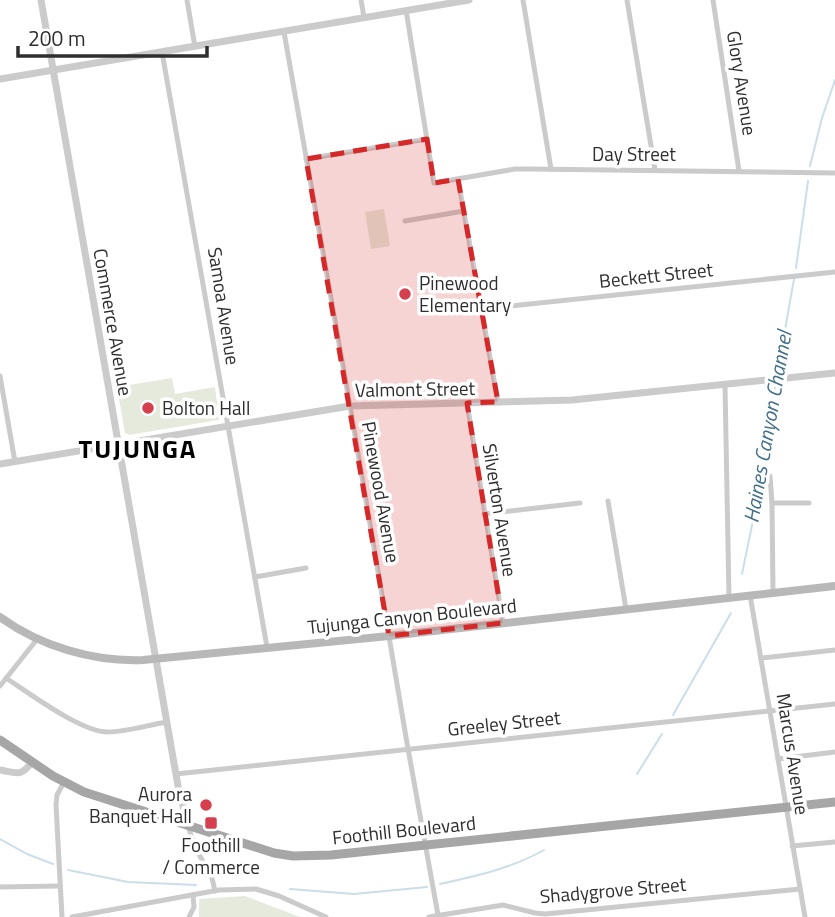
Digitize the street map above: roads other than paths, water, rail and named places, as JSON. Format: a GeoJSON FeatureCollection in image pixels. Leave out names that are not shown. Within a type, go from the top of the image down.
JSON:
{"type":"FeatureCollection","features":[{"type":"Feature","properties":{"kind":"main road","name":"Tujunga Canyon Boulevard"},"geometry":{"type":"LineString","coordinates":[[0,617],[21,631],[75,652],[101,658],[129,660],[389,635],[835,586]]}},
{"type":"Feature","properties":{"kind":"main road","name":"Foothill Boulevard"},"geometry":{"type":"LineString","coordinates":[[0,740],[84,792],[274,853],[293,856],[331,855],[835,802]]}},
{"type":"Feature","properties":{"kind":"street","name":"Commerce Avenue"},"geometry":{"type":"LineString","coordinates":[[41,0],[183,810],[195,847],[211,874],[215,891]]}},
{"type":"Feature","properties":{"kind":"street"},"geometry":{"type":"LineString","coordinates":[[187,0],[195,47]]}},
{"type":"Feature","properties":{"kind":"street"},"geometry":{"type":"LineString","coordinates":[[361,0],[364,17]]}},
{"type":"Feature","properties":{"kind":"street"},"geometry":{"type":"LineString","coordinates":[[0,79],[469,0]]}},
{"type":"Feature","properties":{"kind":"street"},"geometry":{"type":"LineString","coordinates":[[523,0],[551,169]]}},
{"type":"Feature","properties":{"kind":"street"},"geometry":{"type":"LineString","coordinates":[[627,0],[655,170]]}},
{"type":"Feature","properties":{"kind":"street","name":"Glory Avenue"},"geometry":{"type":"LineString","coordinates":[[713,0],[739,171]]}},
{"type":"Feature","properties":{"kind":"street"},"geometry":{"type":"LineString","coordinates":[[306,159],[427,139],[406,10]]}},
{"type":"Feature","properties":{"kind":"street","name":"Pinewood Avenue"},"geometry":{"type":"LineString","coordinates":[[284,32],[438,915]]}},
{"type":"Feature","properties":{"kind":"street","name":"Samoa Avenue"},"geometry":{"type":"LineString","coordinates":[[163,52],[267,647]]}},
{"type":"Feature","properties":{"kind":"street","name":"Day Street"},"geometry":{"type":"LineString","coordinates":[[427,139],[434,183],[515,169],[835,173]]}},
{"type":"Feature","properties":{"kind":"street"},"geometry":{"type":"LineString","coordinates":[[458,178],[498,402]]}},
{"type":"Feature","properties":{"kind":"street"},"geometry":{"type":"LineString","coordinates":[[405,220],[464,211]]}},
{"type":"Feature","properties":{"kind":"street","name":"Beckett Street"},"geometry":{"type":"LineString","coordinates":[[481,309],[835,272]]}},
{"type":"Feature","properties":{"kind":"street","name":"Valmont Street"},"geometry":{"type":"LineString","coordinates":[[0,464],[350,405],[572,400],[835,373]]}},
{"type":"Feature","properties":{"kind":"street"},"geometry":{"type":"LineString","coordinates":[[0,376],[15,461]]}},
{"type":"Feature","properties":{"kind":"street"},"geometry":{"type":"LineString","coordinates":[[725,385],[729,598]]}},
{"type":"Feature","properties":{"kind":"street","name":"Silverton Avenue"},"geometry":{"type":"LineString","coordinates":[[467,403],[503,623]]}},
{"type":"Feature","properties":{"kind":"street"},"geometry":{"type":"LineString","coordinates":[[770,476],[773,593]]}},
{"type":"Feature","properties":{"kind":"street"},"geometry":{"type":"LineString","coordinates":[[608,501],[626,608]]}},
{"type":"Feature","properties":{"kind":"street"},"geometry":{"type":"LineString","coordinates":[[484,514],[580,502]]}},
{"type":"Feature","properties":{"kind":"street"},"geometry":{"type":"LineString","coordinates":[[772,503],[810,503]]}},
{"type":"Feature","properties":{"kind":"street"},"geometry":{"type":"LineString","coordinates":[[255,577],[306,568]]}},
{"type":"Feature","properties":{"kind":"street","name":"Marcus Avenue"},"geometry":{"type":"LineString","coordinates":[[750,596],[804,917]]}},
{"type":"Feature","properties":{"kind":"street"},"geometry":{"type":"LineString","coordinates":[[0,686],[38,638]]}},
{"type":"Feature","properties":{"kind":"street"},"geometry":{"type":"LineString","coordinates":[[761,658],[835,650]]}},
{"type":"Feature","properties":{"kind":"street"},"geometry":{"type":"LineString","coordinates":[[6,678],[54,710],[100,731],[114,732],[167,722]]}},
{"type":"Feature","properties":{"kind":"street","name":"Greeley Street"},"geometry":{"type":"LineString","coordinates":[[176,774],[835,704]]}},
{"type":"Feature","properties":{"kind":"street"},"geometry":{"type":"LineString","coordinates":[[778,759],[835,752]]}},
{"type":"Feature","properties":{"kind":"street"},"geometry":{"type":"LineString","coordinates":[[0,770],[21,773],[32,762]]}},
{"type":"Feature","properties":{"kind":"street"},"geometry":{"type":"LineString","coordinates":[[62,917],[56,805],[57,794],[64,782]]}},
{"type":"Feature","properties":{"kind":"street"},"geometry":{"type":"LineString","coordinates":[[792,846],[835,842]]}},
{"type":"Feature","properties":{"kind":"street"},"geometry":{"type":"LineString","coordinates":[[0,887],[60,886]]}},
{"type":"Feature","properties":{"kind":"street"},"geometry":{"type":"LineString","coordinates":[[72,917],[215,891],[256,889],[326,917]]}},
{"type":"Feature","properties":{"kind":"street","name":"Shadygrove Street"},"geometry":{"type":"LineString","coordinates":[[429,917],[503,905],[545,914],[800,889]]}},
{"type":"Feature","properties":{"kind":"street"},"geometry":{"type":"LineString","coordinates":[[189,917],[194,907],[193,895]]}},
{"type":"Feature","properties":{"kind":"waterway","name":"Haines Canyon Channel"},"geometry":{"type":"LineString","coordinates":[[810,166],[835,80]]}},
{"type":"Feature","properties":{"kind":"waterway","name":"Haines Canyon Channel"},"geometry":{"type":"LineString","coordinates":[[796,268],[808,181]]}},
{"type":"Feature","properties":{"kind":"waterway","name":"Haines Canyon Channel"},"geometry":{"type":"LineString","coordinates":[[777,375],[794,279]]}},
{"type":"Feature","properties":{"kind":"waterway","name":"Haines Canyon Channel"},"geometry":{"type":"LineString","coordinates":[[742,574],[758,496],[776,380]]}},
{"type":"Feature","properties":{"kind":"waterway","name":"Haines Canyon Channel"},"geometry":{"type":"LineString","coordinates":[[673,715],[731,613]]}},
{"type":"Feature","properties":{"kind":"waterway","name":"Haines Canyon Channel"},"geometry":{"type":"LineString","coordinates":[[637,774],[662,734]]}},
{"type":"Feature","properties":{"kind":"waterway","name":"Haines Canyon Channel"},"geometry":{"type":"LineString","coordinates":[[0,839],[53,864]]}},
{"type":"Feature","properties":{"kind":"waterway","name":"Haines Canyon Channel"},"geometry":{"type":"LineString","coordinates":[[440,884],[507,867],[544,850]]}},
{"type":"Feature","properties":{"kind":"waterway","name":"Haines Canyon Channel"},"geometry":{"type":"LineString","coordinates":[[68,870],[128,882],[196,885]]}},
{"type":"Feature","properties":{"kind":"waterway","name":"Haines Canyon Channel"},"geometry":{"type":"LineString","coordinates":[[290,889],[354,894],[427,887]]}},
{"type":"Feature","properties":{"kind":"place","name":"Pinewood Elementary"},"geometry":{"type":"Point","coordinates":[405,294]}},
{"type":"Feature","properties":{"kind":"place","name":"Bolton Hall"},"geometry":{"type":"Point","coordinates":[148,408]}},
{"type":"Feature","properties":{"kind":"place","name":"Aurora Banquet Hall"},"geometry":{"type":"Point","coordinates":[206,805]}},
{"type":"Feature","properties":{"kind":"place","name":"Foothill / Commerce"},"geometry":{"type":"Point","coordinates":[211,823]}},
{"type":"Feature","properties":{"kind":"district","name":"TUJUNGA"},"geometry":{"type":"Point","coordinates":[138,449]}}]}
